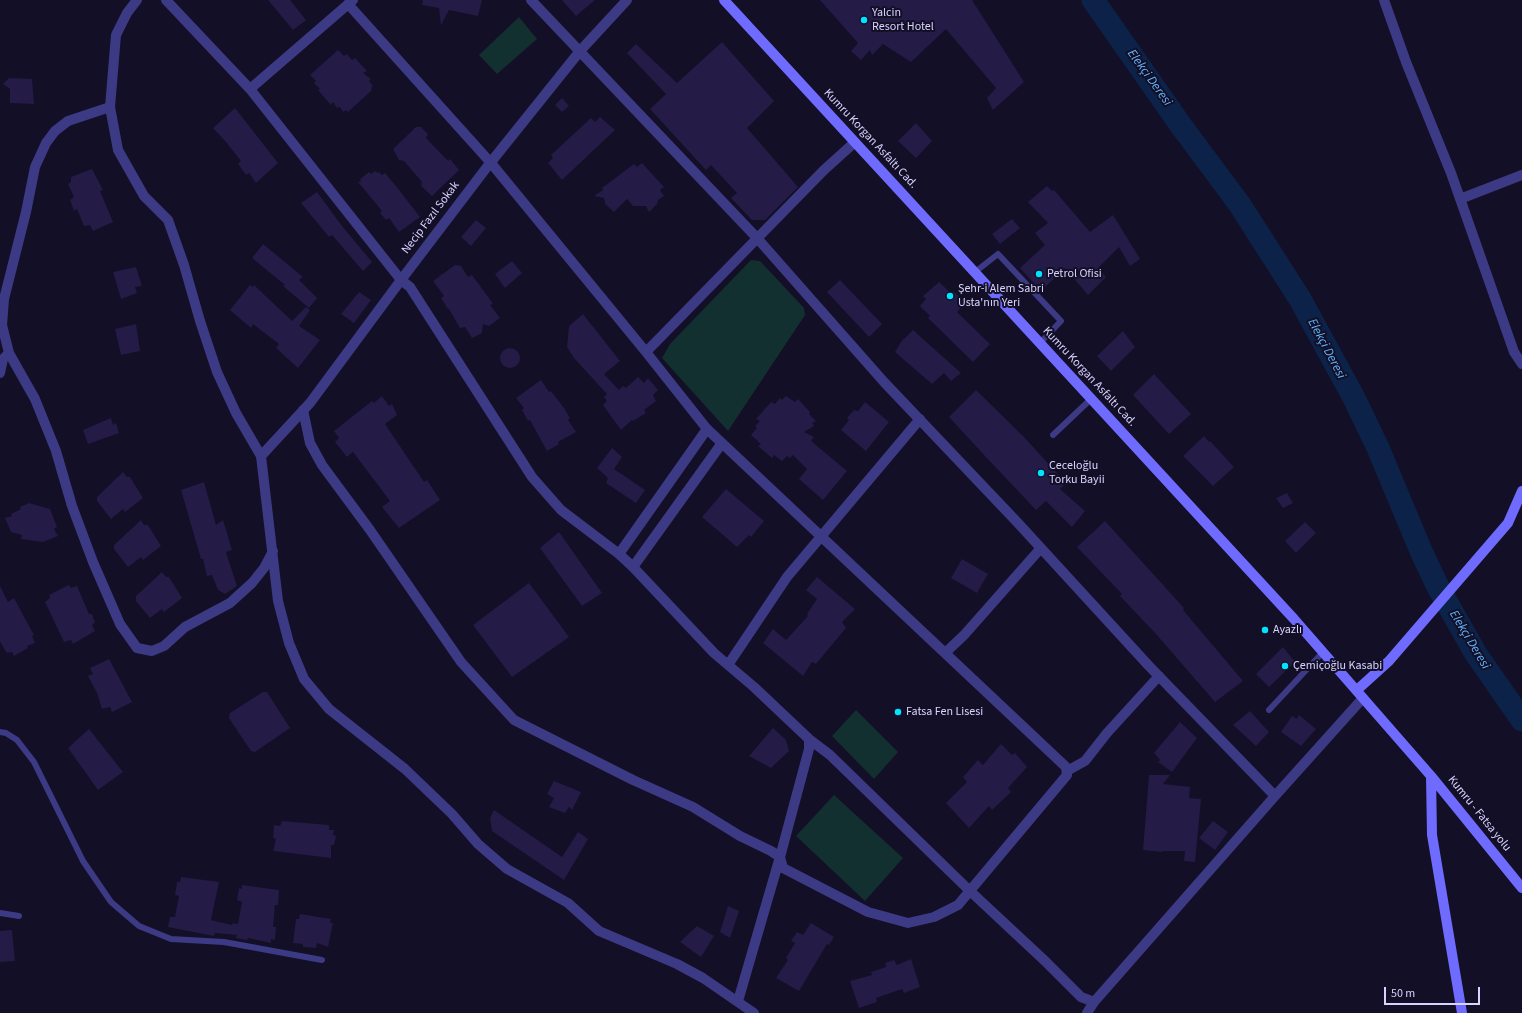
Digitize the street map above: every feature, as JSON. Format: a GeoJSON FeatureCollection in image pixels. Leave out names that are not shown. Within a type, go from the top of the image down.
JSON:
{"type":"FeatureCollection","features":[{"type":"Feature","properties":{"kind":"main road","name":"Kumru Korgan Asfaltı Cad."},"geometry":{"type":"LineString","coordinates":[[724,0],[1323,652],[1431,776]]}},
{"type":"Feature","properties":{"kind":"main road"},"geometry":{"type":"LineString","coordinates":[[1357,690],[1389,661],[1508,523],[1522,491]]}},
{"type":"Feature","properties":{"kind":"main road"},"geometry":{"type":"LineString","coordinates":[[1431,776],[1432,835],[1462,1013]]}},
{"type":"Feature","properties":{"kind":"main road","name":"Kumru - Fatsa yolu"},"geometry":{"type":"LineString","coordinates":[[1431,776],[1522,888]]}},
{"type":"Feature","properties":{"kind":"street"},"geometry":{"type":"LineString","coordinates":[[137,0],[127,13],[116,35],[110,107],[118,150],[144,196],[168,220],[184,265],[216,372],[236,413],[261,456],[278,601],[289,643],[304,679],[329,710],[404,769],[452,814],[478,844],[506,870],[568,903],[599,931],[677,964],[703,978],[754,1013]]}},
{"type":"Feature","properties":{"kind":"street"},"geometry":{"type":"LineString","coordinates":[[166,0],[250,89],[401,280],[410,287],[532,477],[561,510],[619,554],[714,653],[754,687],[809,739],[830,756],[1081,997],[1094,1002]]}},
{"type":"Feature","properties":{"kind":"street"},"geometry":{"type":"LineString","coordinates":[[531,0],[757,238],[884,382],[1041,548],[1159,676],[1274,796]]}},
{"type":"Feature","properties":{"kind":"street","name":"Necip Fazıl Sokak"},"geometry":{"type":"LineString","coordinates":[[261,456],[310,403],[401,280],[491,163],[580,51],[627,0]]}},
{"type":"Feature","properties":{"kind":"street"},"geometry":{"type":"LineString","coordinates":[[1384,0],[1406,62],[1451,173],[1514,352],[1522,364]]}},
{"type":"Feature","properties":{"kind":"street"},"geometry":{"type":"LineString","coordinates":[[250,89],[350,2],[491,163],[707,429],[1066,767],[1068,775],[958,905],[934,917],[908,923],[868,912],[783,868],[780,857],[693,807],[633,780],[514,720],[461,662],[370,530],[322,465],[310,443],[303,410]]}},
{"type":"Feature","properties":{"kind":"street"},"geometry":{"type":"LineString","coordinates":[[110,107],[68,121],[55,131],[46,143],[35,167],[26,212],[4,299],[1,324],[9,353],[35,399],[56,451],[72,506],[120,624],[138,648],[152,651],[164,646],[185,627],[230,603],[252,583],[264,568],[273,551]]}},
{"type":"Feature","properties":{"kind":"street"},"geometry":{"type":"LineString","coordinates":[[646,352],[824,170],[855,142]]}},
{"type":"Feature","properties":{"kind":"street"},"geometry":{"type":"LineString","coordinates":[[1460,199],[1522,175]]}},
{"type":"Feature","properties":{"kind":"street"},"geometry":{"type":"LineString","coordinates":[[0,373],[3,359],[9,353]]}},
{"type":"Feature","properties":{"kind":"street"},"geometry":{"type":"LineString","coordinates":[[728,665],[787,577],[920,419]]}},
{"type":"Feature","properties":{"kind":"street"},"geometry":{"type":"LineString","coordinates":[[619,554],[707,429]]}},
{"type":"Feature","properties":{"kind":"street"},"geometry":{"type":"LineString","coordinates":[[633,568],[722,443]]}},
{"type":"Feature","properties":{"kind":"street"},"geometry":{"type":"LineString","coordinates":[[945,654],[965,634],[1041,548]]}},
{"type":"Feature","properties":{"kind":"street"},"geometry":{"type":"LineString","coordinates":[[1067,771],[1085,761],[1107,733],[1159,676]]}},
{"type":"Feature","properties":{"kind":"street"},"geometry":{"type":"LineString","coordinates":[[1087,1013],[1094,1002],[1274,796],[1363,698]]}},
{"type":"Feature","properties":{"kind":"street"},"geometry":{"type":"LineString","coordinates":[[738,1001],[780,857],[809,749],[809,739]]}},
{"type":"Feature","properties":{"kind":"lane"},"geometry":{"type":"LineString","coordinates":[[975,272],[998,254],[1061,321],[1040,343]]}},
{"type":"Feature","properties":{"kind":"lane"},"geometry":{"type":"LineString","coordinates":[[1053,435],[1091,399]]}},
{"type":"Feature","properties":{"kind":"lane"},"geometry":{"type":"LineString","coordinates":[[1269,710],[1323,652]]}},
{"type":"Feature","properties":{"kind":"lane"},"geometry":{"type":"LineString","coordinates":[[0,732],[6,733],[17,740],[34,762],[83,861],[111,902],[139,926],[171,939],[224,942],[322,960]]}},
{"type":"Feature","properties":{"kind":"lane"},"geometry":{"type":"LineString","coordinates":[[0,914],[19,916]]}},
{"type":"Feature","properties":{"kind":"green space"},"geometry":{"type":"Polygon","coordinates":[[[519,17],[537,39],[497,74],[479,55],[519,17]]]}},
{"type":"Feature","properties":{"kind":"green space"},"geometry":{"type":"Polygon","coordinates":[[[751,260],[760,261],[804,308],[805,315],[728,431],[662,358],[670,344],[751,260]]]}},
{"type":"Feature","properties":{"kind":"green space"},"geometry":{"type":"Polygon","coordinates":[[[856,710],[898,752],[874,779],[832,736],[856,710]]]}},
{"type":"Feature","properties":{"kind":"green space"},"geometry":{"type":"Polygon","coordinates":[[[834,795],[903,858],[865,901],[796,836],[834,795]]]}},
{"type":"Feature","properties":{"kind":"building"},"geometry":{"type":"Polygon","coordinates":[[[268,0],[290,0],[306,20],[293,30],[268,0]]]}},
{"type":"Feature","properties":{"kind":"building"},"geometry":{"type":"Polygon","coordinates":[[[423,0],[482,0],[478,16],[449,10],[441,25],[439,8],[422,5],[423,0]]]}},
{"type":"Feature","properties":{"kind":"building"},"geometry":{"type":"Polygon","coordinates":[[[562,0],[595,0],[576,16],[562,0]]]}},
{"type":"Feature","properties":{"kind":"building"},"geometry":{"type":"Polygon","coordinates":[[[820,0],[972,0],[1024,82],[993,110],[987,98],[996,88],[946,29],[911,62],[883,44],[872,55],[870,50],[861,60],[851,51],[858,43],[820,0]]]}},
{"type":"Feature","properties":{"kind":"building"},"geometry":{"type":"Polygon","coordinates":[[[722,42],[774,101],[747,128],[798,187],[765,220],[752,220],[731,198],[737,193],[711,165],[706,170],[650,109],[666,94],[627,53],[636,44],[677,83],[722,42]]]}},
{"type":"Feature","properties":{"kind":"building"},"geometry":{"type":"Polygon","coordinates":[[[338,50],[344,56],[347,54],[352,60],[355,58],[367,71],[363,73],[371,79],[369,81],[373,86],[371,88],[372,90],[348,112],[346,110],[343,112],[340,107],[337,108],[333,102],[331,105],[318,90],[320,89],[314,83],[316,81],[310,75],[338,50]]]}},
{"type":"Feature","properties":{"kind":"building"},"geometry":{"type":"Polygon","coordinates":[[[9,78],[32,79],[34,104],[10,103],[10,89],[3,84],[9,78]]]}},
{"type":"Feature","properties":{"kind":"building"},"geometry":{"type":"Polygon","coordinates":[[[562,98],[569,106],[562,112],[555,105],[562,98]]]}},
{"type":"Feature","properties":{"kind":"building"},"geometry":{"type":"Polygon","coordinates":[[[235,108],[278,163],[256,183],[249,173],[246,175],[238,164],[241,161],[213,128],[235,108]]]}},
{"type":"Feature","properties":{"kind":"building"},"geometry":{"type":"Polygon","coordinates":[[[600,117],[615,130],[562,180],[548,163],[553,158],[551,155],[591,118],[595,122],[600,117]]]}},
{"type":"Feature","properties":{"kind":"building"},"geometry":{"type":"Polygon","coordinates":[[[916,123],[932,141],[916,158],[898,141],[916,123]]]}},
{"type":"Feature","properties":{"kind":"building"},"geometry":{"type":"Polygon","coordinates":[[[416,127],[421,127],[428,134],[426,138],[448,161],[450,159],[459,170],[432,196],[421,186],[422,182],[404,161],[399,160],[393,149],[416,127]]]}},
{"type":"Feature","properties":{"kind":"building"},"geometry":{"type":"Polygon","coordinates":[[[642,163],[664,187],[660,190],[664,196],[658,200],[657,204],[649,212],[646,206],[633,206],[627,199],[614,212],[605,204],[604,198],[594,196],[603,190],[602,188],[634,164],[637,167],[642,163]]]}},
{"type":"Feature","properties":{"kind":"building"},"geometry":{"type":"Polygon","coordinates":[[[92,169],[103,190],[100,191],[113,222],[93,231],[90,225],[84,226],[77,209],[74,211],[70,200],[74,197],[68,184],[71,182],[71,177],[92,169]]]}},
{"type":"Feature","properties":{"kind":"building"},"geometry":{"type":"Polygon","coordinates":[[[375,171],[382,175],[385,173],[420,217],[399,232],[389,218],[386,220],[380,213],[382,211],[358,182],[361,181],[360,179],[369,172],[371,174],[375,171]]]}},
{"type":"Feature","properties":{"kind":"building"},"geometry":{"type":"Polygon","coordinates":[[[1047,186],[1052,191],[1054,190],[1090,232],[1113,215],[1140,259],[1130,266],[1119,247],[1098,268],[1106,277],[1088,295],[1065,268],[1041,291],[1020,268],[1045,245],[1035,233],[1048,223],[1028,202],[1047,186]]]}},
{"type":"Feature","properties":{"kind":"building"},"geometry":{"type":"Polygon","coordinates":[[[317,192],[342,226],[372,262],[363,271],[332,235],[329,237],[301,203],[317,192]]]}},
{"type":"Feature","properties":{"kind":"building"},"geometry":{"type":"Polygon","coordinates":[[[1012,219],[1020,228],[1000,244],[992,234],[1012,219]]]}},
{"type":"Feature","properties":{"kind":"building"},"geometry":{"type":"Polygon","coordinates":[[[476,220],[486,228],[471,246],[461,237],[476,220]]]}},
{"type":"Feature","properties":{"kind":"building"},"geometry":{"type":"Polygon","coordinates":[[[263,244],[303,277],[299,280],[317,298],[309,308],[283,286],[285,285],[252,258],[263,244]]]}},
{"type":"Feature","properties":{"kind":"building"},"geometry":{"type":"Polygon","coordinates":[[[512,261],[522,273],[505,288],[495,274],[512,261]]]}},
{"type":"Feature","properties":{"kind":"building"},"geometry":{"type":"Polygon","coordinates":[[[455,265],[461,266],[468,277],[472,275],[493,304],[490,305],[500,318],[489,326],[483,324],[482,333],[472,338],[465,327],[460,328],[441,298],[444,296],[433,281],[455,265]]]}},
{"type":"Feature","properties":{"kind":"building"},"geometry":{"type":"Polygon","coordinates":[[[136,267],[142,286],[135,287],[137,293],[121,299],[113,272],[136,267]]]}},
{"type":"Feature","properties":{"kind":"building"},"geometry":{"type":"Polygon","coordinates":[[[840,280],[882,324],[869,337],[827,292],[840,280]]]}},
{"type":"Feature","properties":{"kind":"building"},"geometry":{"type":"Polygon","coordinates":[[[939,282],[952,294],[954,292],[966,302],[957,312],[990,344],[973,362],[928,318],[930,316],[920,306],[926,299],[923,296],[939,282]]]}},
{"type":"Feature","properties":{"kind":"building"},"geometry":{"type":"Polygon","coordinates":[[[250,285],[253,287],[254,285],[292,321],[306,307],[310,310],[299,326],[320,340],[298,368],[276,348],[279,344],[253,324],[251,328],[230,310],[250,285]]]}},
{"type":"Feature","properties":{"kind":"building"},"geometry":{"type":"Polygon","coordinates":[[[359,292],[371,300],[354,323],[341,314],[359,292]]]}},
{"type":"Feature","properties":{"kind":"building"},"geometry":{"type":"Polygon","coordinates":[[[583,314],[620,361],[604,374],[619,390],[623,386],[626,388],[638,377],[644,383],[648,378],[658,390],[653,395],[656,401],[644,410],[646,413],[633,421],[632,420],[621,430],[603,405],[607,401],[604,397],[607,394],[574,358],[567,347],[569,326],[583,314]]]}},
{"type":"Feature","properties":{"kind":"building"},"geometry":{"type":"Polygon","coordinates":[[[136,324],[140,351],[121,355],[115,329],[136,324]]]}},
{"type":"Feature","properties":{"kind":"building"},"geometry":{"type":"Polygon","coordinates":[[[913,330],[961,373],[951,381],[944,373],[932,384],[895,352],[903,339],[913,330]]]}},
{"type":"Feature","properties":{"kind":"building"},"geometry":{"type":"Polygon","coordinates":[[[1123,331],[1135,347],[1111,371],[1097,356],[1123,331]]]}},
{"type":"Feature","properties":{"kind":"building"},"geometry":{"type":"Polygon","coordinates":[[[510,348],[517,351],[520,358],[517,365],[510,368],[503,365],[500,358],[503,351],[510,348]]]}},
{"type":"Feature","properties":{"kind":"building"},"geometry":{"type":"Polygon","coordinates":[[[1154,374],[1191,414],[1169,434],[1133,395],[1154,374]]]}},
{"type":"Feature","properties":{"kind":"building"},"geometry":{"type":"Polygon","coordinates":[[[541,380],[549,392],[551,391],[564,408],[570,418],[568,420],[576,432],[558,442],[559,444],[547,451],[530,420],[528,421],[522,410],[524,408],[516,398],[541,380]]]}},
{"type":"Feature","properties":{"kind":"building"},"geometry":{"type":"Polygon","coordinates":[[[976,390],[1024,437],[1066,483],[1060,489],[1085,511],[1072,527],[1046,501],[1036,510],[949,417],[976,390]]]}},
{"type":"Feature","properties":{"kind":"building"},"geometry":{"type":"Polygon","coordinates":[[[382,396],[389,406],[392,404],[397,415],[385,424],[424,482],[427,480],[440,500],[399,528],[382,507],[390,501],[353,452],[347,457],[335,442],[339,438],[334,431],[372,401],[374,403],[382,396]]]}},
{"type":"Feature","properties":{"kind":"building"},"geometry":{"type":"Polygon","coordinates":[[[786,396],[795,402],[798,399],[816,421],[812,423],[814,426],[804,432],[814,437],[811,441],[847,471],[823,500],[799,479],[807,469],[793,455],[790,458],[787,456],[782,461],[774,455],[772,458],[758,446],[761,444],[751,435],[757,428],[755,426],[760,421],[756,419],[771,402],[775,404],[780,398],[782,400],[786,396]]]}},
{"type":"Feature","properties":{"kind":"building"},"geometry":{"type":"Polygon","coordinates":[[[865,402],[889,422],[866,451],[841,430],[849,420],[847,418],[854,410],[858,411],[865,402]]]}},
{"type":"Feature","properties":{"kind":"building"},"geometry":{"type":"Polygon","coordinates":[[[111,418],[113,425],[116,423],[119,433],[88,444],[83,430],[111,418]]]}},
{"type":"Feature","properties":{"kind":"building"},"geometry":{"type":"Polygon","coordinates":[[[1204,436],[1234,467],[1213,486],[1183,456],[1204,436]]]}},
{"type":"Feature","properties":{"kind":"building"},"geometry":{"type":"Polygon","coordinates":[[[612,448],[622,457],[614,469],[645,490],[636,503],[606,483],[608,478],[597,468],[612,448]]]}},
{"type":"Feature","properties":{"kind":"building"},"geometry":{"type":"Polygon","coordinates":[[[123,472],[127,477],[130,477],[143,498],[125,512],[123,509],[111,519],[97,501],[97,497],[123,472]]]}},
{"type":"Feature","properties":{"kind":"building"},"geometry":{"type":"Polygon","coordinates":[[[204,482],[216,525],[223,520],[232,550],[226,552],[237,586],[225,594],[218,590],[212,575],[207,576],[181,490],[204,482]]]}},
{"type":"Feature","properties":{"kind":"building"},"geometry":{"type":"Polygon","coordinates":[[[726,489],[764,521],[751,537],[749,535],[737,547],[702,517],[726,489]]]}},
{"type":"Feature","properties":{"kind":"building"},"geometry":{"type":"Polygon","coordinates":[[[1287,493],[1293,503],[1283,508],[1276,498],[1287,493]]]}},
{"type":"Feature","properties":{"kind":"building"},"geometry":{"type":"Polygon","coordinates":[[[29,503],[50,509],[57,527],[54,529],[58,536],[43,542],[21,539],[22,535],[11,532],[5,518],[12,516],[11,514],[21,509],[20,507],[29,503]]]}},
{"type":"Feature","properties":{"kind":"building"},"geometry":{"type":"Polygon","coordinates":[[[141,520],[144,525],[148,525],[161,546],[143,560],[141,557],[128,567],[114,549],[114,545],[141,520]]]}},
{"type":"Feature","properties":{"kind":"building"},"geometry":{"type":"Polygon","coordinates":[[[1105,521],[1184,608],[1183,610],[1243,681],[1215,702],[1156,634],[1120,596],[1122,594],[1077,547],[1105,521]]]}},
{"type":"Feature","properties":{"kind":"building"},"geometry":{"type":"Polygon","coordinates":[[[1305,522],[1316,533],[1296,553],[1285,541],[1305,522]]]}},
{"type":"Feature","properties":{"kind":"building"},"geometry":{"type":"Polygon","coordinates":[[[559,532],[602,593],[582,606],[540,548],[559,532]]]}},
{"type":"Feature","properties":{"kind":"building"},"geometry":{"type":"Polygon","coordinates":[[[962,559],[988,574],[977,593],[951,578],[962,559]]]}},
{"type":"Feature","properties":{"kind":"building"},"geometry":{"type":"Polygon","coordinates":[[[162,572],[166,577],[169,577],[182,598],[164,612],[162,609],[150,618],[136,601],[136,596],[162,572]]]}},
{"type":"Feature","properties":{"kind":"building"},"geometry":{"type":"Polygon","coordinates":[[[817,577],[855,609],[842,622],[846,628],[816,664],[812,662],[803,676],[763,643],[773,629],[786,640],[808,616],[807,614],[817,599],[806,590],[817,577]]]}},
{"type":"Feature","properties":{"kind":"building"},"geometry":{"type":"Polygon","coordinates":[[[529,583],[569,637],[512,677],[473,625],[529,583]]]}},
{"type":"Feature","properties":{"kind":"building"},"geometry":{"type":"Polygon","coordinates":[[[69,585],[71,588],[77,586],[89,614],[92,614],[95,622],[92,625],[95,631],[73,644],[71,640],[64,642],[45,602],[50,598],[49,595],[69,585]]]}},
{"type":"Feature","properties":{"kind":"building"},"geometry":{"type":"Polygon","coordinates":[[[0,586],[8,602],[14,598],[34,635],[32,636],[35,643],[27,646],[28,648],[14,656],[12,652],[7,653],[0,642],[0,586]]]}},
{"type":"Feature","properties":{"kind":"building"},"geometry":{"type":"Polygon","coordinates":[[[1283,647],[1295,662],[1269,687],[1256,674],[1283,647]]]}},
{"type":"Feature","properties":{"kind":"building"},"geometry":{"type":"Polygon","coordinates":[[[109,659],[132,702],[112,712],[110,707],[102,709],[97,693],[88,676],[93,674],[90,668],[109,659]]]}},
{"type":"Feature","properties":{"kind":"building"},"geometry":{"type":"Polygon","coordinates":[[[263,692],[267,692],[290,728],[255,752],[251,751],[229,718],[230,713],[263,692]]]}},
{"type":"Feature","properties":{"kind":"building"},"geometry":{"type":"Polygon","coordinates":[[[1250,711],[1269,732],[1256,746],[1233,725],[1250,711]]]}},
{"type":"Feature","properties":{"kind":"building"},"geometry":{"type":"Polygon","coordinates":[[[1299,715],[1316,729],[1301,746],[1281,732],[1292,716],[1297,719],[1299,715]]]}},
{"type":"Feature","properties":{"kind":"building"},"geometry":{"type":"Polygon","coordinates":[[[1180,722],[1197,738],[1172,772],[1158,762],[1160,760],[1154,753],[1180,722]]]}},
{"type":"Feature","properties":{"kind":"building"},"geometry":{"type":"Polygon","coordinates":[[[773,728],[786,740],[789,751],[771,768],[749,756],[773,728]]]}},
{"type":"Feature","properties":{"kind":"building"},"geometry":{"type":"Polygon","coordinates":[[[89,729],[123,772],[98,790],[68,748],[89,729]]]}},
{"type":"Feature","properties":{"kind":"building"},"geometry":{"type":"Polygon","coordinates":[[[1001,744],[1012,755],[1015,753],[1027,767],[1008,788],[1011,792],[992,810],[989,806],[969,828],[946,803],[967,782],[963,777],[978,760],[983,765],[1001,744]]]}},
{"type":"Feature","properties":{"kind":"building"},"geometry":{"type":"Polygon","coordinates":[[[1149,775],[1170,775],[1163,784],[1190,787],[1189,798],[1201,799],[1195,862],[1184,861],[1185,851],[1162,852],[1143,850],[1149,775]]]}},
{"type":"Feature","properties":{"kind":"building"},"geometry":{"type":"Polygon","coordinates":[[[554,781],[581,792],[572,810],[569,807],[565,813],[549,807],[554,798],[547,794],[554,781]]]}},
{"type":"Feature","properties":{"kind":"building"},"geometry":{"type":"Polygon","coordinates":[[[494,810],[562,857],[578,832],[588,839],[564,880],[492,831],[490,818],[494,810]]]}},
{"type":"Feature","properties":{"kind":"building"},"geometry":{"type":"Polygon","coordinates":[[[282,821],[329,825],[329,830],[334,830],[333,835],[336,836],[334,845],[331,845],[331,858],[273,851],[276,839],[273,838],[274,825],[280,826],[282,821]]]}},
{"type":"Feature","properties":{"kind":"building"},"geometry":{"type":"Polygon","coordinates":[[[1213,821],[1228,832],[1215,850],[1199,838],[1213,821]]]}},
{"type":"Feature","properties":{"kind":"building"},"geometry":{"type":"Polygon","coordinates":[[[181,877],[219,882],[211,920],[232,925],[233,923],[238,924],[242,902],[237,900],[239,888],[242,889],[242,885],[279,890],[278,905],[275,905],[273,927],[276,927],[275,940],[271,939],[271,943],[248,938],[247,940],[236,938],[237,935],[215,933],[214,936],[168,927],[170,917],[175,917],[179,896],[175,895],[177,882],[180,882],[181,877]]]}},
{"type":"Feature","properties":{"kind":"building"},"geometry":{"type":"Polygon","coordinates":[[[728,906],[739,911],[730,938],[720,932],[728,906]]]}},
{"type":"Feature","properties":{"kind":"building"},"geometry":{"type":"Polygon","coordinates":[[[300,914],[331,919],[330,923],[333,923],[328,947],[317,943],[316,948],[303,947],[303,944],[293,943],[296,919],[299,919],[300,914]]]}},
{"type":"Feature","properties":{"kind":"building"},"geometry":{"type":"Polygon","coordinates":[[[811,923],[834,937],[829,945],[827,944],[799,991],[776,978],[788,960],[786,958],[795,943],[791,941],[797,932],[803,935],[811,923]]]}},
{"type":"Feature","properties":{"kind":"building"},"geometry":{"type":"Polygon","coordinates":[[[697,926],[714,936],[701,957],[680,942],[697,926]]]}},
{"type":"Feature","properties":{"kind":"building"},"geometry":{"type":"Polygon","coordinates":[[[12,930],[15,961],[0,962],[0,931],[12,930]]]}},
{"type":"Feature","properties":{"kind":"building"},"geometry":{"type":"Polygon","coordinates":[[[911,959],[920,987],[904,993],[902,989],[876,998],[877,1002],[859,1008],[850,981],[872,975],[871,972],[886,967],[885,963],[894,960],[897,965],[911,959]]]}},
{"type":"Feature","properties":{"kind":"waterway","name":"Elekçi Deresi"},"geometry":{"type":"LineString","coordinates":[[1093,0],[1182,127],[1240,205],[1300,299],[1354,398],[1378,448],[1421,551],[1438,587],[1476,654],[1522,720]]}},
{"type":"Feature","properties":{"kind":"place","name":"Yalcin Resort Hotel"},"geometry":{"type":"Point","coordinates":[864,20]}},
{"type":"Feature","properties":{"kind":"place","name":"Petrol Ofisi"},"geometry":{"type":"Point","coordinates":[1039,274]}},
{"type":"Feature","properties":{"kind":"place","name":"Şehr-i Alem Sabri Usta'nın Yeri"},"geometry":{"type":"Point","coordinates":[950,296]}},
{"type":"Feature","properties":{"kind":"place","name":"Ceceloğlu Torku Bayii"},"geometry":{"type":"Point","coordinates":[1041,473]}},
{"type":"Feature","properties":{"kind":"place","name":"Ayazlı"},"geometry":{"type":"Point","coordinates":[1265,630]}},
{"type":"Feature","properties":{"kind":"place","name":"Çemiçoğlu Kasabi"},"geometry":{"type":"Point","coordinates":[1285,666]}},
{"type":"Feature","properties":{"kind":"place","name":"Fatsa Fen Lisesi"},"geometry":{"type":"Point","coordinates":[898,712]}}]}
